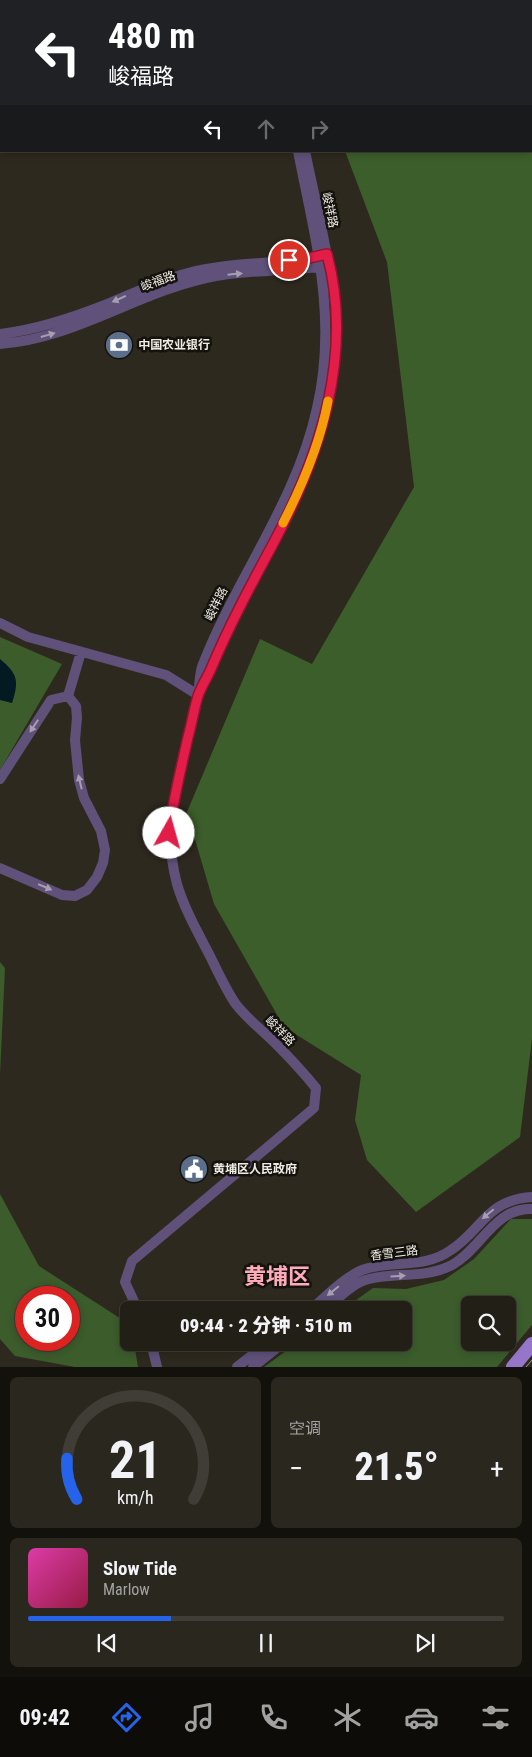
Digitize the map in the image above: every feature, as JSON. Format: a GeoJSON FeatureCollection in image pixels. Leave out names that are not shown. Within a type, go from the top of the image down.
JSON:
{"type":"FeatureCollection","features":[{"type":"Feature","properties":{"kind":"main road"},"geometry":{"type":"LineString","coordinates":[[513,1367],[532,1344]]}},
{"type":"Feature","properties":{"kind":"street","name":"峻祥路"},"geometry":{"type":"LineString","coordinates":[[134,1301],[125,1282],[132,1261],[314,1108],[316,1088],[236,1003],[188,914],[177,886],[169,833],[173,800],[198,695],[237,610],[289,512],[316,447],[328,403],[335,353],[336,317],[334,283],[326,267],[298,152]]}},
{"type":"Feature","properties":{"kind":"street","name":"峻祥路"},"geometry":{"type":"LineString","coordinates":[[305,152],[323,255]]}},
{"type":"Feature","properties":{"kind":"street","name":"峻福路"},"geometry":{"type":"LineString","coordinates":[[0,334],[67,319],[109,304],[163,280],[189,272],[224,266],[305,259],[323,255]]}},
{"type":"Feature","properties":{"kind":"street","name":"峻福路"},"geometry":{"type":"LineString","coordinates":[[0,344],[38,338],[63,331],[146,298],[206,278],[232,274],[326,267]]}},
{"type":"Feature","properties":{"kind":"street"},"geometry":{"type":"LineString","coordinates":[[0,623],[28,637],[166,675],[198,695]]}},
{"type":"Feature","properties":{"kind":"street"},"geometry":{"type":"LineString","coordinates":[[68,696],[82,652]]}},
{"type":"Feature","properties":{"kind":"street"},"geometry":{"type":"LineString","coordinates":[[0,780],[51,700],[68,696]]}},
{"type":"Feature","properties":{"kind":"street"},"geometry":{"type":"LineString","coordinates":[[0,868],[62,895],[75,896],[87,890],[97,877],[103,862],[105,850],[101,830],[84,798],[79,780],[75,740],[76,706],[68,696]]}},
{"type":"Feature","properties":{"kind":"street","name":"香雪三路"},"geometry":{"type":"LineString","coordinates":[[321,1301],[348,1279],[367,1268],[428,1262],[442,1256],[459,1244],[480,1221],[501,1204],[517,1198],[532,1196]]}},
{"type":"Feature","properties":{"kind":"street","name":"香雪三路"},"geometry":{"type":"LineString","coordinates":[[336,1301],[352,1287],[367,1279],[425,1274],[441,1270],[454,1263],[503,1217],[514,1212],[532,1209]]}},
{"type":"Feature","properties":{"kind":"street"},"geometry":{"type":"LineString","coordinates":[[153,1351],[157,1367]]}},
{"type":"Feature","properties":{"kind":"street"},"geometry":{"type":"LineString","coordinates":[[237,1367],[257,1351]]}},
{"type":"Feature","properties":{"kind":"street"},"geometry":{"type":"LineString","coordinates":[[253,1367],[273,1351]]}},
{"type":"Feature","properties":{"kind":"green space"},"geometry":{"type":"Polygon","coordinates":[[[345,152],[532,152],[532,1039],[520,1137],[416,1212],[367,1160],[355,1120],[361,1075],[284,1027],[214,904],[187,812],[260,639],[312,664],[414,487],[387,262],[345,152]]]}},
{"type":"Feature","properties":{"kind":"green space"},"geometry":{"type":"Polygon","coordinates":[[[0,637],[62,664],[0,770],[0,637]]]}},
{"type":"Feature","properties":{"kind":"green space"},"geometry":{"type":"Polygon","coordinates":[[[0,962],[5,968],[0,1075],[0,962]]]}},
{"type":"Feature","properties":{"kind":"green space"},"geometry":{"type":"Polygon","coordinates":[[[0,1194],[39,1266],[70,1286],[15,1286],[15,1351],[80,1351],[80,1292],[120,1318],[120,1351],[135,1351],[138,1367],[75,1367],[15,1356],[0,1339],[0,1194]]]}},
{"type":"Feature","properties":{"kind":"green space"},"geometry":{"type":"Polygon","coordinates":[[[511,1219],[532,1219],[532,1325],[516,1344],[516,1296],[461,1296],[461,1351],[510,1351],[497,1367],[264,1367],[286,1351],[412,1351],[412,1301],[355,1301],[373,1288],[406,1289],[444,1280],[474,1259],[511,1219]]]}},
{"type":"Feature","properties":{"kind":"water"},"geometry":{"type":"Polygon","coordinates":[[[0,659],[14,674],[16,689],[12,703],[0,700],[0,659]]]}},
{"type":"Feature","properties":{"kind":"tram line"},"geometry":{"type":"LineString","coordinates":[[526,1367],[532,1360]]}},
{"type":"Feature","properties":{"kind":"slow traffic"},"geometry":{"type":"LineString","coordinates":[[283,523],[309,466],[325,417],[328,401]]}},
{"type":"Feature","properties":{"kind":"place","name":"中国农业银行"},"geometry":{"type":"Point","coordinates":[119,345]}},
{"type":"Feature","properties":{"kind":"place","name":"黄埔区人民政府"},"geometry":{"type":"Point","coordinates":[194,1169]}},
{"type":"Feature","properties":{"kind":"district","name":"黄埔区"},"geometry":{"type":"Point","coordinates":[277,1276]}},
{"type":"Feature","properties":{"kind":"route"},"geometry":{"type":"LineString","coordinates":[[169,833],[173,800],[198,695],[210,671],[220,644],[273,544],[300,488],[325,417],[333,376],[335,353],[336,317],[334,283],[327,254],[305,259],[289,260]]}}]}
